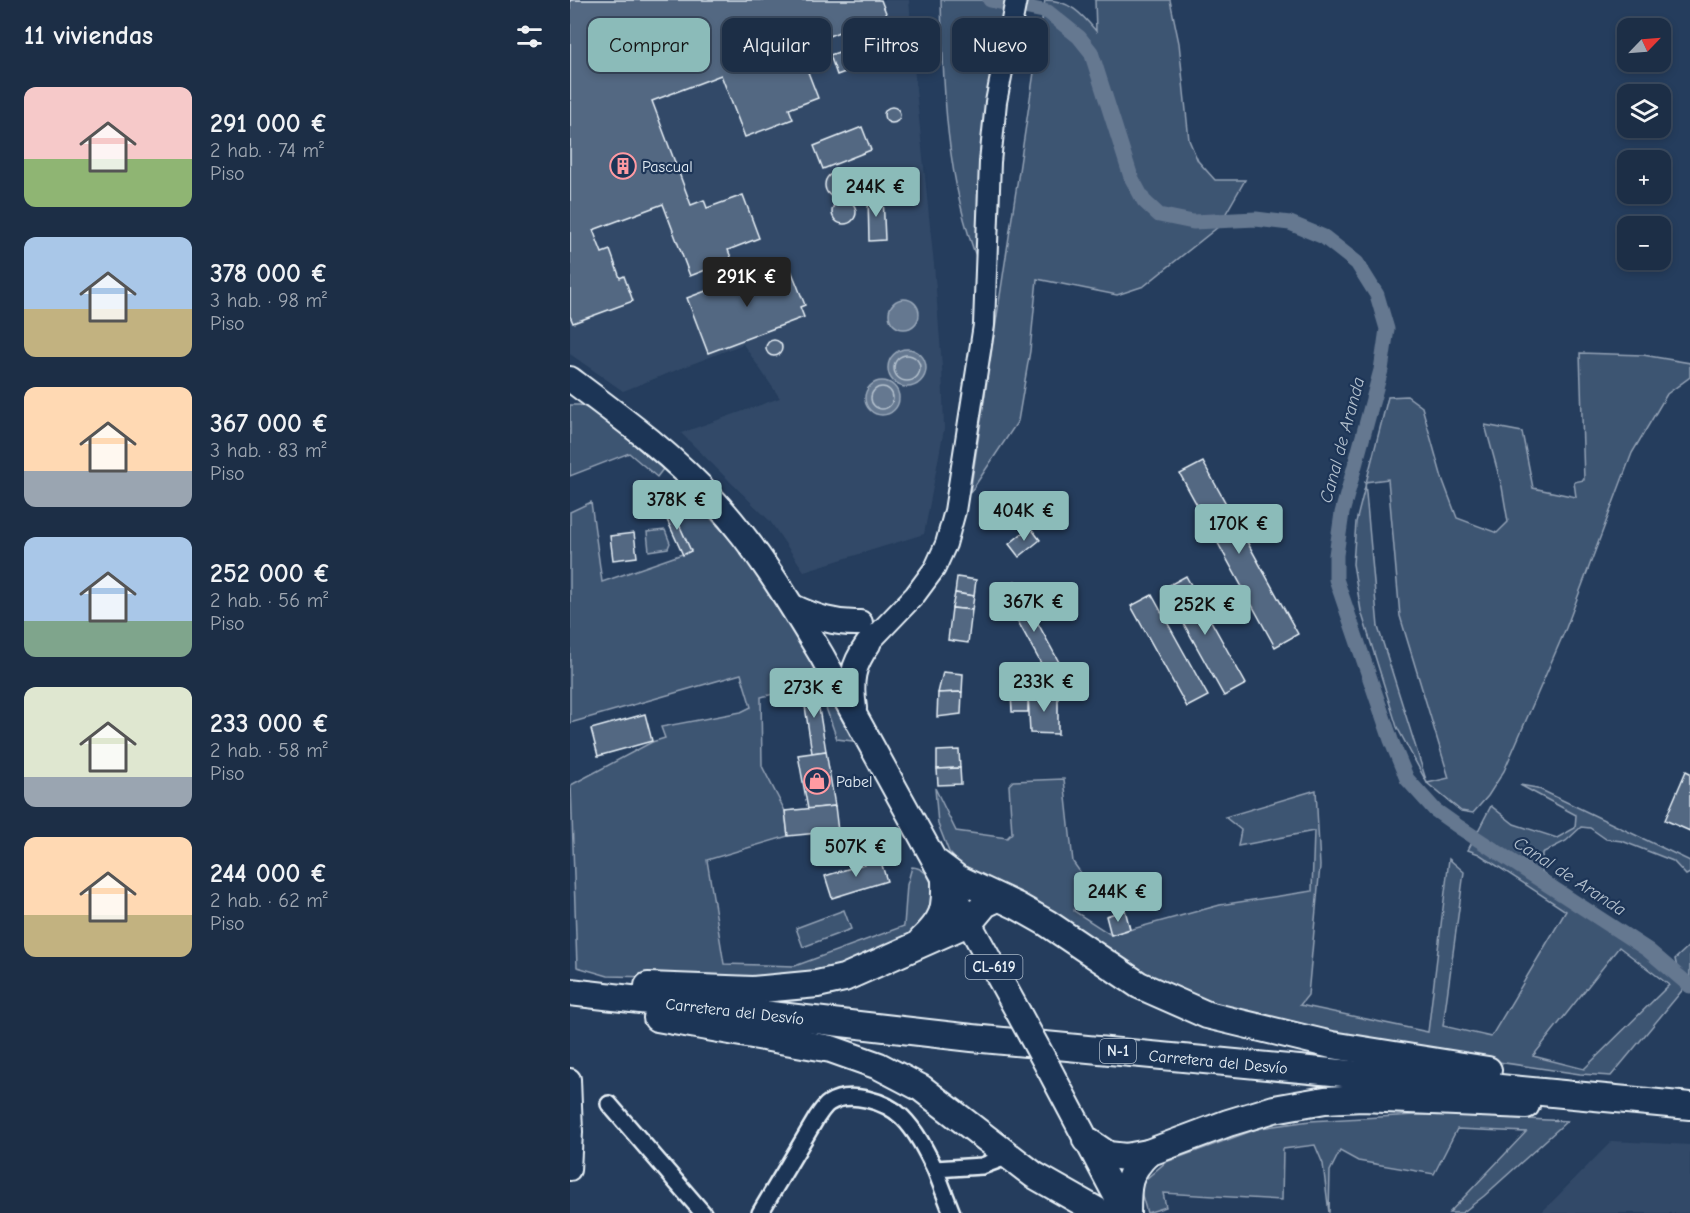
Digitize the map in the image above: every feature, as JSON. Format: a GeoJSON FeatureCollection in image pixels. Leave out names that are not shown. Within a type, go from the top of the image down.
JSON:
{"type":"FeatureCollection","features":[{"type":"Feature","properties":{"kind":"highway"},"geometry":{"type":"LineString","coordinates":[[941,871],[1047,923],[1139,985],[1207,1015],[1332,1045],[1560,1081],[1679,1104]]}},
{"type":"Feature","properties":{"kind":"highway"},"geometry":{"type":"LineString","coordinates":[[917,946],[939,923],[945,903],[941,871]]}},
{"type":"Feature","properties":{"kind":"highway"},"geometry":{"type":"LineString","coordinates":[[570,993],[638,986],[753,990],[817,984],[844,978],[970,922],[985,904],[998,898]]}},
{"type":"Feature","properties":{"kind":"highway"},"geometry":{"type":"LineString","coordinates":[[570,993],[631,1013],[831,1049],[879,1066],[921,1088],[1034,1175],[1101,1213]]}},
{"type":"Feature","properties":{"kind":"highway","name":"Carretera del Desvío"},"geometry":{"type":"LineString","coordinates":[[570,993],[972,1038],[1679,1104]]}},
{"type":"Feature","properties":{"kind":"highway"},"geometry":{"type":"LineString","coordinates":[[1086,1140],[1108,1155],[1126,1157],[1148,1153],[1228,1123],[1274,1109],[1325,1100],[1362,1098],[1581,1108],[1679,1104]]}},
{"type":"Feature","properties":{"kind":"highway"},"geometry":{"type":"LineString","coordinates":[[1126,1213],[1127,1184],[1137,1164],[1148,1153]]}},
{"type":"Feature","properties":{"kind":"main road","name":"CL-619"},"geometry":{"type":"LineString","coordinates":[[570,379],[580,395],[664,451],[716,502],[753,548],[793,607],[970,922],[1126,1213]]}},
{"type":"Feature","properties":{"kind":"main road"},"geometry":{"type":"LineString","coordinates":[[793,607],[825,620],[844,624],[864,634]]}},
{"type":"Feature","properties":{"kind":"main road"},"geometry":{"type":"LineString","coordinates":[[822,656],[837,657],[852,653],[864,634]]}},
{"type":"Feature","properties":{"kind":"main road"},"geometry":{"type":"LineString","coordinates":[[856,716],[851,686],[864,634]]}},
{"type":"Feature","properties":{"kind":"street"},"geometry":{"type":"LineString","coordinates":[[864,634],[904,606],[935,568],[946,544],[955,511],[984,324],[990,162],[996,102],[1015,4]]}},
{"type":"Feature","properties":{"kind":"street"},"geometry":{"type":"LineString","coordinates":[[570,1079],[572,1132],[570,1170]]}},
{"type":"Feature","properties":{"kind":"street"},"geometry":{"type":"LineString","coordinates":[[760,1213],[816,1117],[828,1104],[849,1097],[874,1101],[901,1115],[921,1142],[935,1168],[952,1213]]}},
{"type":"Feature","properties":{"kind":"street"},"geometry":{"type":"LineString","coordinates":[[609,1104],[703,1213]]}},
{"type":"Feature","properties":{"kind":"street"},"geometry":{"type":"LineString","coordinates":[[935,1168],[981,1166],[1009,1156]]}},
{"type":"Feature","properties":{"kind":"shaded area"},"geometry":{"type":"Polygon","coordinates":[[[570,0],[909,0],[910,18],[843,18],[843,72],[915,72],[934,265],[944,429],[924,534],[804,571],[770,521],[681,433],[780,398],[743,344],[623,391],[570,354],[570,0]]]}},
{"type":"Feature","properties":{"kind":"shaded area"},"geometry":{"type":"Polygon","coordinates":[[[941,0],[1008,0],[1006,18],[952,18],[952,72],[1000,72],[979,264],[959,200],[953,167],[943,66],[941,0]]]}},
{"type":"Feature","properties":{"kind":"shaded area"},"geometry":{"type":"Polygon","coordinates":[[[1045,0],[1061,2],[1074,9],[1096,31],[1095,0],[1170,0],[1179,43],[1189,140],[1198,161],[1215,180],[1245,180],[1218,227],[1144,286],[1117,295],[1037,279],[1030,351],[1018,421],[970,493],[1034,72],[1048,72],[1048,18],[1042,18],[1045,0]]]}},
{"type":"Feature","properties":{"kind":"shaded area"},"geometry":{"type":"Polygon","coordinates":[[[1580,353],[1643,355],[1690,363],[1690,377],[1667,394],[1632,453],[1566,628],[1504,771],[1488,796],[1473,813],[1461,811],[1427,783],[1449,778],[1400,616],[1388,479],[1366,482],[1388,397],[1407,396],[1422,407],[1442,478],[1457,518],[1497,533],[1508,522],[1502,487],[1485,425],[1522,432],[1533,488],[1576,497],[1574,482],[1584,480],[1580,353]]]}},
{"type":"Feature","properties":{"kind":"shaded area"},"geometry":{"type":"Polygon","coordinates":[[[570,405],[580,405],[594,411],[663,469],[657,477],[629,453],[570,476],[570,405]]]}},
{"type":"Feature","properties":{"kind":"shaded area"},"geometry":{"type":"Polygon","coordinates":[[[677,483],[736,546],[767,587],[801,644],[853,741],[837,739],[819,688],[815,684],[761,697],[762,766],[785,811],[788,836],[707,860],[724,964],[795,966],[904,926],[907,885],[912,867],[919,868],[931,882],[935,907],[908,938],[840,969],[745,979],[608,976],[577,967],[571,785],[652,742],[665,738],[661,727],[741,712],[751,707],[741,674],[570,723],[570,512],[591,502],[602,582],[691,551],[662,488],[677,483]]]}},
{"type":"Feature","properties":{"kind":"shaded area"},"geometry":{"type":"Polygon","coordinates":[[[1365,486],[1378,627],[1427,783],[1397,727],[1361,611],[1353,564],[1356,522],[1365,486]]]}},
{"type":"Feature","properties":{"kind":"shaded area"},"geometry":{"type":"Polygon","coordinates":[[[665,530],[670,543],[668,548],[649,551],[647,532],[665,530]]]}},
{"type":"Feature","properties":{"kind":"shaded area"},"geometry":{"type":"Polygon","coordinates":[[[1064,779],[1073,862],[1085,879],[1095,877],[1097,889],[1077,898],[1074,911],[1111,935],[1220,905],[1312,891],[1314,831],[1238,846],[1241,830],[1225,817],[1316,790],[1320,866],[1308,995],[1300,1005],[1428,1032],[1449,859],[1464,872],[1443,1026],[1491,1037],[1566,911],[1479,854],[1468,850],[1491,806],[1514,824],[1557,838],[1575,828],[1576,815],[1520,785],[1537,788],[1690,861],[1690,873],[1686,875],[1673,861],[1622,841],[1606,839],[1590,828],[1581,827],[1566,841],[1542,853],[1542,872],[1571,894],[1632,932],[1678,972],[1675,959],[1690,945],[1690,981],[1611,1076],[1580,1074],[1409,1049],[1239,1013],[1195,997],[1120,964],[1056,915],[1019,893],[972,877],[949,852],[938,824],[935,788],[956,831],[1007,838],[1012,833],[1009,785],[1013,781],[1064,779]],[[1619,947],[1533,1056],[1584,1069],[1669,985],[1619,947]]]}},
{"type":"Feature","properties":{"kind":"shaded area"},"geometry":{"type":"Polygon","coordinates":[[[844,910],[851,929],[803,947],[796,928],[844,910]]]}},
{"type":"Feature","properties":{"kind":"shaded area"},"geometry":{"type":"Polygon","coordinates":[[[1432,1114],[1567,1121],[1462,1213],[1449,1213],[1526,1132],[1457,1129],[1434,1174],[1358,1161],[1340,1151],[1330,1171],[1329,1213],[1323,1164],[1315,1145],[1283,1149],[1282,1200],[1163,1193],[1166,1207],[1147,1213],[1139,1185],[1166,1162],[1260,1128],[1310,1121],[1432,1114]]]}},
{"type":"Feature","properties":{"kind":"shaded area"},"geometry":{"type":"Polygon","coordinates":[[[1612,1141],[1690,1145],[1690,1213],[1541,1213],[1612,1141]]]}},
{"type":"Feature","properties":{"kind":"water"},"geometry":{"type":"Polygon","coordinates":[[[904,299],[914,304],[919,314],[914,324],[904,329],[894,324],[889,314],[894,304],[904,299]]]}},
{"type":"Feature","properties":{"kind":"water"},"geometry":{"type":"Polygon","coordinates":[[[907,349],[921,354],[926,368],[921,382],[907,387],[893,382],[888,368],[893,354],[907,349]]]}},
{"type":"Feature","properties":{"kind":"water"},"geometry":{"type":"Polygon","coordinates":[[[882,381],[894,386],[899,398],[894,410],[882,415],[870,410],[865,398],[870,386],[882,381]]]}},
{"type":"Feature","properties":{"kind":"building","name":"Pascual"},"geometry":{"type":"Polygon","coordinates":[[[570,0],[881,0],[888,18],[843,18],[843,30],[831,35],[831,18],[722,18],[722,72],[808,72],[818,98],[789,109],[793,119],[745,137],[721,75],[652,101],[691,205],[704,200],[707,208],[743,195],[759,238],[728,250],[732,260],[690,276],[663,204],[593,230],[602,253],[610,250],[620,278],[624,276],[633,301],[573,323],[570,316],[570,0]]]}},
{"type":"Feature","properties":{"kind":"building"},"geometry":{"type":"Polygon","coordinates":[[[843,51],[843,72],[845,72],[837,75],[831,55],[843,51]]]}},
{"type":"Feature","properties":{"kind":"building"},"geometry":{"type":"Polygon","coordinates":[[[892,107],[900,115],[892,123],[884,115],[892,107]]]}},
{"type":"Feature","properties":{"kind":"building"},"geometry":{"type":"Polygon","coordinates":[[[862,127],[871,150],[823,169],[814,146],[862,127]]]}},
{"type":"Feature","properties":{"kind":"building"},"geometry":{"type":"Polygon","coordinates":[[[838,172],[847,176],[851,185],[847,194],[838,198],[829,194],[825,185],[829,176],[838,172]]]}},
{"type":"Feature","properties":{"kind":"building"},"geometry":{"type":"Polygon","coordinates":[[[868,195],[883,195],[885,240],[869,241],[868,195]]]}},
{"type":"Feature","properties":{"kind":"building"},"geometry":{"type":"Polygon","coordinates":[[[844,200],[853,203],[856,212],[853,221],[844,224],[835,221],[832,212],[835,203],[844,200]]]}},
{"type":"Feature","properties":{"kind":"building"},"geometry":{"type":"Polygon","coordinates":[[[789,265],[805,305],[800,307],[804,317],[708,353],[687,298],[749,275],[751,280],[789,265]]]}},
{"type":"Feature","properties":{"kind":"building"},"geometry":{"type":"Polygon","coordinates":[[[774,340],[780,342],[782,348],[780,354],[774,356],[768,354],[766,348],[768,342],[774,340]]]}},
{"type":"Feature","properties":{"kind":"building"},"geometry":{"type":"Polygon","coordinates":[[[1203,462],[1298,634],[1275,647],[1180,474],[1203,462]]]}},
{"type":"Feature","properties":{"kind":"building"},"geometry":{"type":"Polygon","coordinates":[[[671,507],[691,551],[683,555],[663,511],[671,507]]]}},
{"type":"Feature","properties":{"kind":"building"},"geometry":{"type":"Polygon","coordinates":[[[1030,527],[1040,540],[1019,557],[1009,544],[1030,527]]]}},
{"type":"Feature","properties":{"kind":"building"},"geometry":{"type":"Polygon","coordinates":[[[634,533],[637,557],[613,560],[610,536],[634,533]]]}},
{"type":"Feature","properties":{"kind":"building"},"geometry":{"type":"Polygon","coordinates":[[[1186,576],[1246,684],[1224,696],[1164,588],[1186,576]]]}},
{"type":"Feature","properties":{"kind":"building"},"geometry":{"type":"Polygon","coordinates":[[[957,577],[976,580],[974,596],[955,593],[957,577]]]}},
{"type":"Feature","properties":{"kind":"building"},"geometry":{"type":"Polygon","coordinates":[[[1015,581],[1067,677],[1053,685],[1000,589],[1015,581]]]}},
{"type":"Feature","properties":{"kind":"building"},"geometry":{"type":"Polygon","coordinates":[[[955,593],[974,596],[972,610],[952,608],[955,593]]]}},
{"type":"Feature","properties":{"kind":"building"},"geometry":{"type":"Polygon","coordinates":[[[1152,595],[1208,696],[1187,707],[1131,606],[1152,595]]]}},
{"type":"Feature","properties":{"kind":"building"},"geometry":{"type":"Polygon","coordinates":[[[952,608],[972,610],[968,643],[948,640],[952,608]]]}},
{"type":"Feature","properties":{"kind":"building"},"geometry":{"type":"Polygon","coordinates":[[[943,672],[963,674],[962,692],[938,693],[943,672]]]}},
{"type":"Feature","properties":{"kind":"building"},"geometry":{"type":"Polygon","coordinates":[[[815,684],[826,751],[812,753],[802,686],[815,684]]]}},
{"type":"Feature","properties":{"kind":"building"},"geometry":{"type":"Polygon","coordinates":[[[962,692],[961,714],[937,717],[938,693],[962,692]]]}},
{"type":"Feature","properties":{"kind":"building"},"geometry":{"type":"Polygon","coordinates":[[[1058,692],[1058,734],[1030,733],[1028,693],[1058,692]]]}},
{"type":"Feature","properties":{"kind":"building"},"geometry":{"type":"Polygon","coordinates":[[[1011,693],[1028,693],[1028,712],[1012,712],[1011,693]]]}},
{"type":"Feature","properties":{"kind":"building"},"geometry":{"type":"Polygon","coordinates":[[[645,714],[652,741],[598,756],[591,729],[645,714]]]}},
{"type":"Feature","properties":{"kind":"building"},"geometry":{"type":"Polygon","coordinates":[[[959,750],[960,768],[937,769],[937,751],[959,750]]]}},
{"type":"Feature","properties":{"kind":"building","name":"Pabel"},"geometry":{"type":"Polygon","coordinates":[[[826,751],[835,806],[808,809],[798,755],[826,751]]]}},
{"type":"Feature","properties":{"kind":"building"},"geometry":{"type":"Polygon","coordinates":[[[960,768],[961,784],[938,785],[937,769],[960,768]]]}},
{"type":"Feature","properties":{"kind":"building"},"geometry":{"type":"Polygon","coordinates":[[[1686,771],[1690,773],[1690,831],[1665,820],[1686,771]]]}},
{"type":"Feature","properties":{"kind":"building"},"geometry":{"type":"Polygon","coordinates":[[[835,806],[838,831],[788,836],[785,811],[835,806]]]}},
{"type":"Feature","properties":{"kind":"building"},"geometry":{"type":"Polygon","coordinates":[[[880,859],[887,881],[832,898],[825,876],[880,859]]]}},
{"type":"Feature","properties":{"kind":"building"},"geometry":{"type":"Polygon","coordinates":[[[1116,875],[1121,895],[1101,901],[1095,881],[1116,875]]]}},
{"type":"Feature","properties":{"kind":"building"},"geometry":{"type":"Polygon","coordinates":[[[1125,910],[1130,929],[1111,935],[1106,916],[1125,910]]]}},
{"type":"Feature","properties":{"kind":"waterway","name":"Canal de Aranda"},"geometry":{"type":"LineString","coordinates":[[990,0],[1048,12],[1079,37],[1091,52],[1131,177],[1144,201],[1159,215],[1193,222],[1256,219],[1290,223],[1324,237],[1357,263],[1377,295],[1387,329],[1381,370],[1342,513],[1336,555],[1336,579],[1391,740],[1407,779],[1435,810],[1648,950],[1690,986]]}},
{"type":"Feature","properties":{"kind":"place","name":"Pascual"},"geometry":{"type":"Point","coordinates":[623,166]}},
{"type":"Feature","properties":{"kind":"place","name":"Pabel"},"geometry":{"type":"Point","coordinates":[817,781]}}]}
